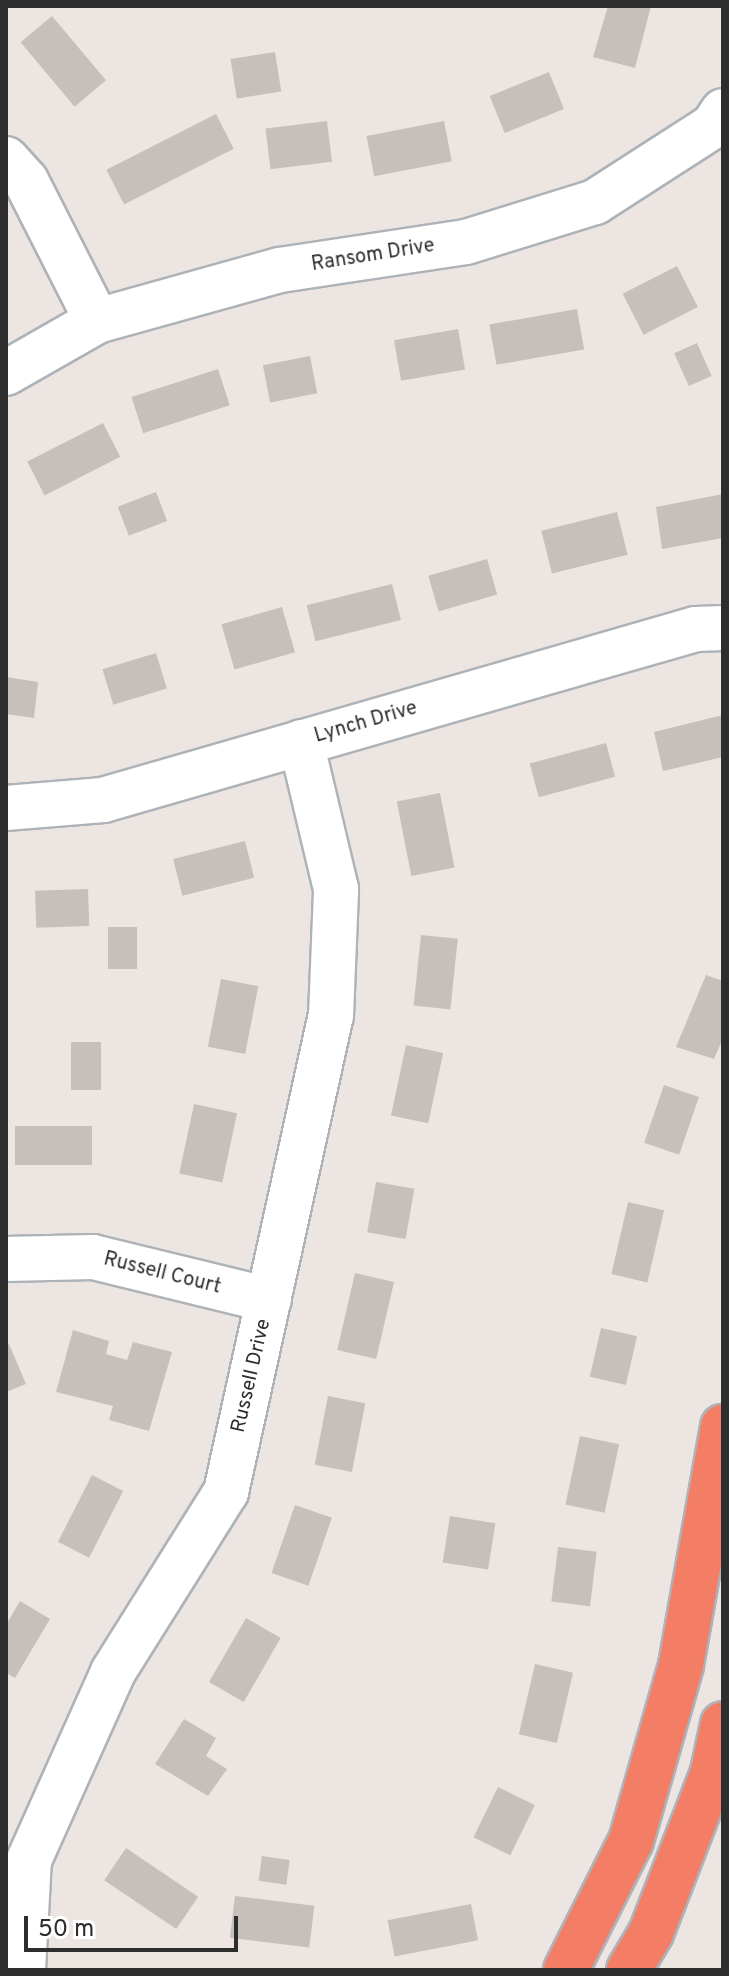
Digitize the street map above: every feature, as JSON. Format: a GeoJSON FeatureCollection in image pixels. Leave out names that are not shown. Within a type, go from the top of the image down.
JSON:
{"type":"FeatureCollection","features":[{"type":"Feature","properties":{"kind":"highway"},"geometry":{"type":"LineString","coordinates":[[566,1970],[631,1841],[681,1665],[723,1427]]}},
{"type":"Feature","properties":{"kind":"highway"},"geometry":{"type":"LineString","coordinates":[[629,1970],[657,1918],[713,1772],[723,1724]]}},
{"type":"Feature","properties":{"kind":"street","name":"Ransom Drive"},"geometry":{"type":"LineString","coordinates":[[6,373],[97,321],[280,270],[466,242],[595,202],[713,126],[723,111]]}},
{"type":"Feature","properties":{"kind":"street"},"geometry":{"type":"LineString","coordinates":[[6,159],[26,181],[97,321]]}},
{"type":"Feature","properties":{"kind":"street","name":"Lynch Drive"},"geometry":{"type":"LineString","coordinates":[[6,808],[103,800],[696,629],[723,628]]}},
{"type":"Feature","properties":{"kind":"street","name":"Russell Drive"},"geometry":{"type":"LineString","coordinates":[[23,1970],[29,1860],[113,1672],[226,1492],[331,1016],[336,889],[301,742]]}},
{"type":"Feature","properties":{"kind":"street","name":"Russell Court"},"geometry":{"type":"LineString","coordinates":[[6,1259],[93,1257],[269,1300]]}},
{"type":"Feature","properties":{"kind":"building"},"geometry":{"type":"Polygon","coordinates":[[[608,6],[651,6],[635,68],[593,57],[608,6]]]}},
{"type":"Feature","properties":{"kind":"building"},"geometry":{"type":"Polygon","coordinates":[[[52,16],[106,80],[75,107],[21,42],[52,16]]]}},
{"type":"Feature","properties":{"kind":"building"},"geometry":{"type":"Polygon","coordinates":[[[275,52],[281,92],[237,99],[231,59],[275,52]]]}},
{"type":"Feature","properties":{"kind":"building"},"geometry":{"type":"Polygon","coordinates":[[[549,72],[564,109],[505,133],[490,96],[549,72]]]}},
{"type":"Feature","properties":{"kind":"building"},"geometry":{"type":"Polygon","coordinates":[[[216,114],[234,149],[124,205],[106,170],[216,114]]]}},
{"type":"Feature","properties":{"kind":"building"},"geometry":{"type":"Polygon","coordinates":[[[327,121],[332,162],[270,169],[265,129],[327,121]]]}},
{"type":"Feature","properties":{"kind":"building"},"geometry":{"type":"Polygon","coordinates":[[[444,121],[452,161],[374,176],[366,136],[444,121]]]}},
{"type":"Feature","properties":{"kind":"building"},"geometry":{"type":"Polygon","coordinates":[[[677,266],[698,307],[644,335],[623,294],[677,266]]]}},
{"type":"Feature","properties":{"kind":"building"},"geometry":{"type":"Polygon","coordinates":[[[577,309],[584,349],[496,365],[489,324],[577,309]]]}},
{"type":"Feature","properties":{"kind":"building"},"geometry":{"type":"Polygon","coordinates":[[[458,329],[465,369],[401,381],[394,340],[458,329]]]}},
{"type":"Feature","properties":{"kind":"building"},"geometry":{"type":"Polygon","coordinates":[[[697,343],[712,376],[689,386],[674,353],[697,343]]]}},
{"type":"Feature","properties":{"kind":"building"},"geometry":{"type":"Polygon","coordinates":[[[310,356],[317,393],[270,402],[263,365],[310,356]]]}},
{"type":"Feature","properties":{"kind":"building"},"geometry":{"type":"Polygon","coordinates":[[[218,369],[230,405],[143,433],[131,397],[218,369]]]}},
{"type":"Feature","properties":{"kind":"building"},"geometry":{"type":"Polygon","coordinates":[[[103,423],[120,457],[45,495],[27,462],[103,423]]]}},
{"type":"Feature","properties":{"kind":"building"},"geometry":{"type":"Polygon","coordinates":[[[156,492],[167,521],[129,536],[118,507],[156,492]]]}},
{"type":"Feature","properties":{"kind":"building"},"geometry":{"type":"Polygon","coordinates":[[[723,494],[723,538],[662,549],[656,507],[723,494]]]}},
{"type":"Feature","properties":{"kind":"building"},"geometry":{"type":"Polygon","coordinates":[[[617,512],[628,555],[552,574],[541,531],[617,512]]]}},
{"type":"Feature","properties":{"kind":"building"},"geometry":{"type":"Polygon","coordinates":[[[487,559],[497,595],[439,611],[428,576],[487,559]]]}},
{"type":"Feature","properties":{"kind":"building"},"geometry":{"type":"Polygon","coordinates":[[[392,584],[401,620],[316,641],[307,605],[392,584]]]}},
{"type":"Feature","properties":{"kind":"building"},"geometry":{"type":"Polygon","coordinates":[[[282,607],[295,652],[234,670],[221,624],[282,607]]]}},
{"type":"Feature","properties":{"kind":"building"},"geometry":{"type":"Polygon","coordinates":[[[156,653],[167,688],[113,705],[102,669],[156,653]]]}},
{"type":"Feature","properties":{"kind":"building"},"geometry":{"type":"Polygon","coordinates":[[[6,677],[38,682],[34,718],[6,714],[6,677]]]}},
{"type":"Feature","properties":{"kind":"building"},"geometry":{"type":"Polygon","coordinates":[[[723,715],[723,757],[663,771],[654,732],[723,715]]]}},
{"type":"Feature","properties":{"kind":"building"},"geometry":{"type":"Polygon","coordinates":[[[606,743],[615,777],[539,797],[530,763],[606,743]]]}},
{"type":"Feature","properties":{"kind":"building"},"geometry":{"type":"Polygon","coordinates":[[[440,793],[455,868],[411,876],[397,801],[440,793]]]}},
{"type":"Feature","properties":{"kind":"building"},"geometry":{"type":"Polygon","coordinates":[[[245,841],[254,878],[182,896],[173,859],[245,841]]]}},
{"type":"Feature","properties":{"kind":"building"},"geometry":{"type":"Polygon","coordinates":[[[88,889],[89,926],[36,928],[35,891],[88,889]]]}},
{"type":"Feature","properties":{"kind":"building"},"geometry":{"type":"Polygon","coordinates":[[[108,927],[137,927],[137,969],[108,969],[108,927]]]}},
{"type":"Feature","properties":{"kind":"building"},"geometry":{"type":"Polygon","coordinates":[[[421,935],[458,939],[450,1009],[414,1006],[421,935]]]}},
{"type":"Feature","properties":{"kind":"building"},"geometry":{"type":"Polygon","coordinates":[[[706,975],[723,981],[723,1038],[714,1059],[676,1047],[706,975]]]}},
{"type":"Feature","properties":{"kind":"building"},"geometry":{"type":"Polygon","coordinates":[[[221,979],[258,986],[245,1054],[208,1047],[221,979]]]}},
{"type":"Feature","properties":{"kind":"building"},"geometry":{"type":"Polygon","coordinates":[[[71,1042],[101,1042],[101,1090],[71,1090],[71,1042]]]}},
{"type":"Feature","properties":{"kind":"building"},"geometry":{"type":"Polygon","coordinates":[[[406,1045],[443,1053],[428,1123],[391,1115],[406,1045]]]}},
{"type":"Feature","properties":{"kind":"building"},"geometry":{"type":"Polygon","coordinates":[[[664,1085],[699,1097],[679,1155],[644,1143],[664,1085]]]}},
{"type":"Feature","properties":{"kind":"building"},"geometry":{"type":"Polygon","coordinates":[[[194,1104],[237,1113],[222,1183],[179,1173],[194,1104]]]}},
{"type":"Feature","properties":{"kind":"building"},"geometry":{"type":"Polygon","coordinates":[[[15,1126],[92,1126],[92,1165],[15,1165],[15,1126]]]}},
{"type":"Feature","properties":{"kind":"building"},"geometry":{"type":"Polygon","coordinates":[[[376,1182],[414,1189],[406,1239],[367,1232],[376,1182]]]}},
{"type":"Feature","properties":{"kind":"building"},"geometry":{"type":"Polygon","coordinates":[[[628,1202],[664,1210],[647,1282],[611,1274],[628,1202]]]}},
{"type":"Feature","properties":{"kind":"building"},"geometry":{"type":"Polygon","coordinates":[[[355,1273],[394,1282],[376,1359],[337,1350],[355,1273]]]}},
{"type":"Feature","properties":{"kind":"building"},"geometry":{"type":"Polygon","coordinates":[[[601,1328],[637,1336],[626,1385],[590,1377],[601,1328]]]}},
{"type":"Feature","properties":{"kind":"building"},"geometry":{"type":"Polygon","coordinates":[[[73,1330],[109,1341],[106,1354],[127,1360],[133,1342],[172,1352],[149,1431],[109,1420],[113,1406],[56,1392],[73,1330]]]}},
{"type":"Feature","properties":{"kind":"building"},"geometry":{"type":"Polygon","coordinates":[[[9,1344],[26,1384],[6,1392],[6,1345],[9,1344]]]}},
{"type":"Feature","properties":{"kind":"building"},"geometry":{"type":"Polygon","coordinates":[[[328,1396],[365,1403],[352,1472],[315,1465],[328,1396]]]}},
{"type":"Feature","properties":{"kind":"building"},"geometry":{"type":"Polygon","coordinates":[[[580,1436],[619,1444],[605,1513],[565,1504],[580,1436]]]}},
{"type":"Feature","properties":{"kind":"building"},"geometry":{"type":"Polygon","coordinates":[[[92,1475],[123,1491],[89,1558],[58,1542],[92,1475]]]}},
{"type":"Feature","properties":{"kind":"building"},"geometry":{"type":"Polygon","coordinates":[[[295,1505],[332,1518],[308,1586],[272,1573],[295,1505]]]}},
{"type":"Feature","properties":{"kind":"building"},"geometry":{"type":"Polygon","coordinates":[[[450,1516],[495,1523],[488,1570],[443,1562],[450,1516]]]}},
{"type":"Feature","properties":{"kind":"building"},"geometry":{"type":"Polygon","coordinates":[[[558,1547],[597,1552],[590,1606],[551,1602],[558,1547]]]}},
{"type":"Feature","properties":{"kind":"building"},"geometry":{"type":"Polygon","coordinates":[[[20,1601],[50,1619],[15,1678],[6,1673],[6,1625],[20,1601]]]}},
{"type":"Feature","properties":{"kind":"building"},"geometry":{"type":"Polygon","coordinates":[[[246,1618],[281,1638],[244,1702],[209,1682],[246,1618]]]}},
{"type":"Feature","properties":{"kind":"building"},"geometry":{"type":"Polygon","coordinates":[[[535,1664],[573,1673],[557,1743],[519,1734],[535,1664]]]}},
{"type":"Feature","properties":{"kind":"building"},"geometry":{"type":"Polygon","coordinates":[[[184,1719],[216,1738],[206,1756],[227,1769],[208,1796],[155,1764],[184,1719]]]}},
{"type":"Feature","properties":{"kind":"building"},"geometry":{"type":"Polygon","coordinates":[[[498,1787],[535,1805],[510,1855],[473,1837],[498,1787]]]}},
{"type":"Feature","properties":{"kind":"building"},"geometry":{"type":"Polygon","coordinates":[[[126,1848],[198,1897],[176,1929],[104,1880],[126,1848]]]}},
{"type":"Feature","properties":{"kind":"building"},"geometry":{"type":"Polygon","coordinates":[[[262,1856],[290,1860],[286,1885],[259,1881],[262,1856]]]}},
{"type":"Feature","properties":{"kind":"building"},"geometry":{"type":"Polygon","coordinates":[[[235,1896],[314,1906],[309,1947],[230,1938],[235,1896]]]}},
{"type":"Feature","properties":{"kind":"building"},"geometry":{"type":"Polygon","coordinates":[[[471,1904],[478,1940],[395,1957],[388,1920],[471,1904]]]}}]}
